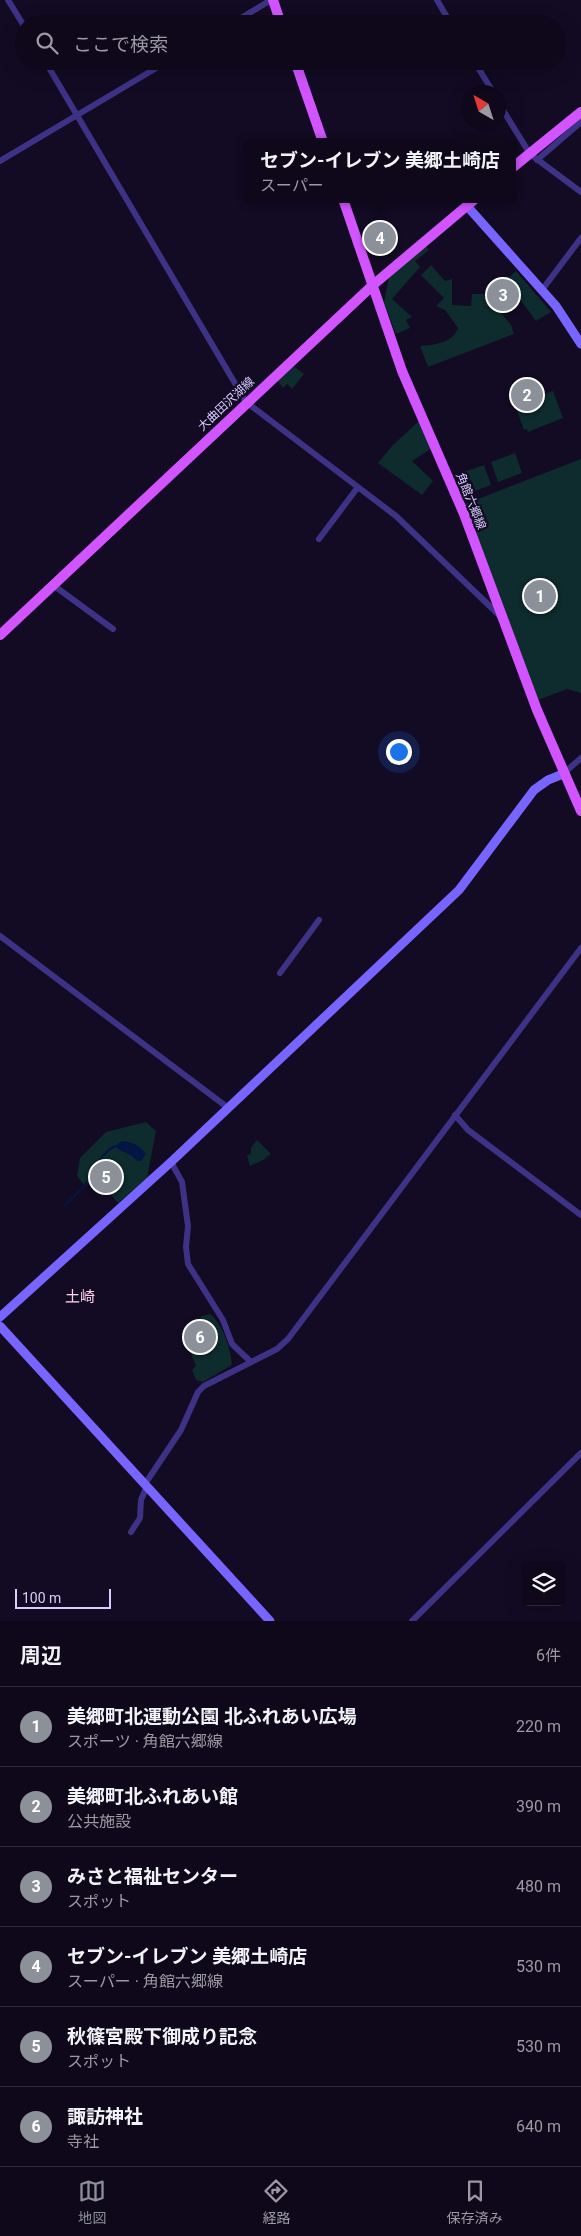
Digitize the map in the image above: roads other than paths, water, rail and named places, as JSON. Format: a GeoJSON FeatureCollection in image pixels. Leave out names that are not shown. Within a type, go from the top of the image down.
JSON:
{"type":"FeatureCollection","features":[{"type":"Feature","properties":{"kind":"main road"},"geometry":{"type":"LineString","coordinates":[[272,0],[278,15]]}},
{"type":"Feature","properties":{"kind":"main road"},"geometry":{"type":"LineString","coordinates":[[298,70],[322,138]]}},
{"type":"Feature","properties":{"kind":"main road"},"geometry":{"type":"LineString","coordinates":[[516,166],[533,157],[581,112]]}},
{"type":"Feature","properties":{"kind":"main road","name":"角館六郷線"},"geometry":{"type":"LineString","coordinates":[[344,203],[402,371],[464,514],[537,710],[563,774],[581,811]]}},
{"type":"Feature","properties":{"kind":"main road","name":"大曲田沢湖線"},"geometry":{"type":"LineString","coordinates":[[0,634],[373,285],[471,203]]}},
{"type":"Feature","properties":{"kind":"street"},"geometry":{"type":"LineString","coordinates":[[8,0],[17,15]]}},
{"type":"Feature","properties":{"kind":"street"},"geometry":{"type":"LineString","coordinates":[[246,15],[272,0]]}},
{"type":"Feature","properties":{"kind":"street"},"geometry":{"type":"LineString","coordinates":[[437,0],[446,15]]}},
{"type":"Feature","properties":{"kind":"street"},"geometry":{"type":"LineString","coordinates":[[50,70],[246,402],[396,516],[503,619]]}},
{"type":"Feature","properties":{"kind":"street"},"geometry":{"type":"LineString","coordinates":[[0,161],[153,70]]}},
{"type":"Feature","properties":{"kind":"street"},"geometry":{"type":"LineString","coordinates":[[479,70],[488,85]]}},
{"type":"Feature","properties":{"kind":"street"},"geometry":{"type":"LineString","coordinates":[[506,115],[533,157],[581,192]]}},
{"type":"Feature","properties":{"kind":"street"},"geometry":{"type":"LineString","coordinates":[[533,157],[581,122]]}},
{"type":"Feature","properties":{"kind":"street"},"geometry":{"type":"LineString","coordinates":[[471,203],[562,314],[581,344]]}},
{"type":"Feature","properties":{"kind":"street"},"geometry":{"type":"LineString","coordinates":[[542,290],[581,238]]}},
{"type":"Feature","properties":{"kind":"street"},"geometry":{"type":"LineString","coordinates":[[319,539],[358,488]]}},
{"type":"Feature","properties":{"kind":"street"},"geometry":{"type":"LineString","coordinates":[[53,585],[113,629]]}},
{"type":"Feature","properties":{"kind":"street"},"geometry":{"type":"LineString","coordinates":[[0,1317],[170,1162],[453,896],[534,790],[548,780],[563,774],[581,758]]}},
{"type":"Feature","properties":{"kind":"street"},"geometry":{"type":"LineString","coordinates":[[280,973],[319,920]]}},
{"type":"Feature","properties":{"kind":"street"},"geometry":{"type":"LineString","coordinates":[[0,936],[227,1107]]}},
{"type":"Feature","properties":{"kind":"street"},"geometry":{"type":"LineString","coordinates":[[131,1532],[140,1518],[141,1500],[146,1485],[180,1430],[198,1392],[220,1376],[278,1350],[581,948]]}},
{"type":"Feature","properties":{"kind":"street"},"geometry":{"type":"LineString","coordinates":[[455,1115],[468,1130],[581,1215]]}},
{"type":"Feature","properties":{"kind":"street"},"geometry":{"type":"LineString","coordinates":[[170,1162],[182,1182],[188,1226],[186,1248],[188,1264],[223,1320],[232,1344],[251,1362]]}},
{"type":"Feature","properties":{"kind":"street"},"geometry":{"type":"LineString","coordinates":[[0,1326],[270,1621]]}},
{"type":"Feature","properties":{"kind":"street"},"geometry":{"type":"LineString","coordinates":[[412,1621],[581,1453]]}},
{"type":"Feature","properties":{"kind":"water"},"geometry":{"type":"Polygon","coordinates":[[[122,1141],[136,1144],[146,1154],[141,1161],[137,1161],[115,1146],[122,1141]]]}},
{"type":"Feature","properties":{"kind":"waterway"},"geometry":{"type":"LineString","coordinates":[[64,1206],[79,1192],[103,1155],[115,1146]]}},
{"type":"Feature","properties":{"kind":"place","name":"セブン-イレブン 美郷土崎店"},"geometry":{"type":"Point","coordinates":[380,238]}},
{"type":"Feature","properties":{"kind":"place","name":"みさと福祉センター"},"geometry":{"type":"Point","coordinates":[503,295]}},
{"type":"Feature","properties":{"kind":"place","name":"美郷町北ふれあい館"},"geometry":{"type":"Point","coordinates":[527,395]}},
{"type":"Feature","properties":{"kind":"place","name":"美郷町北運動公園 北ふれあい広場"},"geometry":{"type":"Point","coordinates":[540,596]}},
{"type":"Feature","properties":{"kind":"place","name":"秋篠宮殿下御成り記念"},"geometry":{"type":"Point","coordinates":[106,1177]}},
{"type":"Feature","properties":{"kind":"place","name":"諏訪神社"},"geometry":{"type":"Point","coordinates":[200,1337]}},
{"type":"Feature","properties":{"kind":"district","name":"土崎"},"geometry":{"type":"Point","coordinates":[80,1297]}}]}
